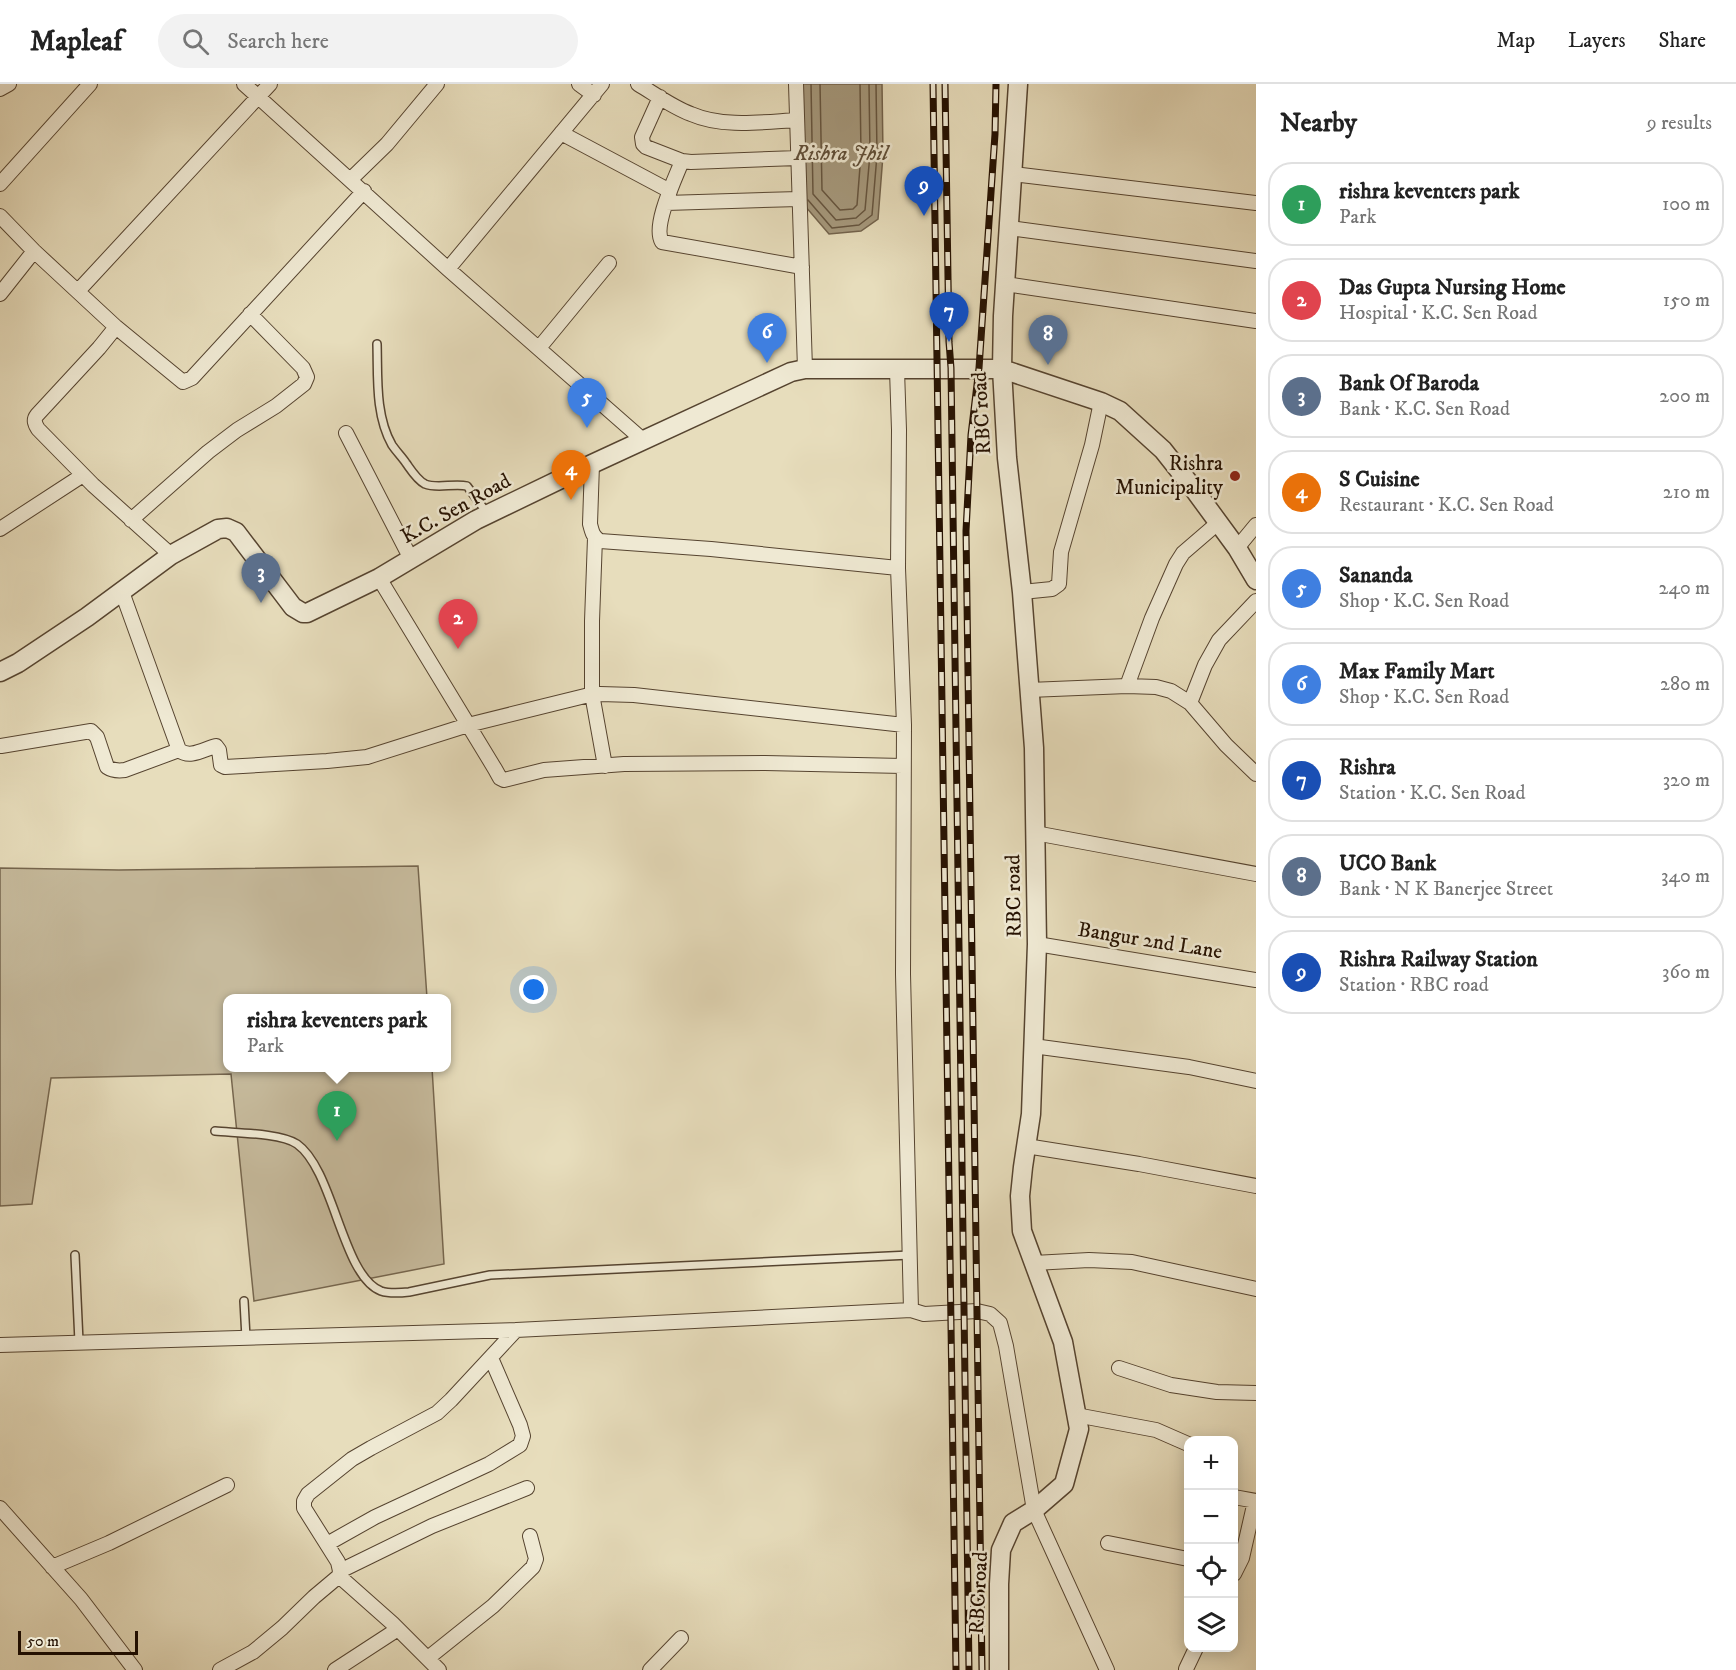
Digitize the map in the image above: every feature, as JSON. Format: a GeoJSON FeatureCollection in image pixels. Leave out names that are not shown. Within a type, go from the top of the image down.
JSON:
{"type":"FeatureCollection","features":[{"type":"Feature","properties":{"kind":"street"},"geometry":{"type":"LineString","coordinates":[[0,89],[9,84]]}},
{"type":"Feature","properties":{"kind":"street"},"geometry":{"type":"LineString","coordinates":[[0,184],[90,84]]}},
{"type":"Feature","properties":{"kind":"street"},"geometry":{"type":"LineString","coordinates":[[244,84],[448,269],[644,441]]}},
{"type":"Feature","properties":{"kind":"street"},"geometry":{"type":"LineString","coordinates":[[78,291],[270,84]]}},
{"type":"Feature","properties":{"kind":"street"},"geometry":{"type":"LineString","coordinates":[[351,179],[387,144],[437,84]]}},
{"type":"Feature","properties":{"kind":"street"},"geometry":{"type":"LineString","coordinates":[[448,269],[598,89],[579,84]]}},
{"type":"Feature","properties":{"kind":"street"},"geometry":{"type":"LineString","coordinates":[[639,84],[690,114],[722,121],[749,123],[797,120]]}},
{"type":"Feature","properties":{"kind":"street"},"geometry":{"type":"LineString","coordinates":[[796,84],[805,369]]}},
{"type":"Feature","properties":{"kind":"street","name":"RBC road"},"geometry":{"type":"LineString","coordinates":[[999,1670],[1001,1550],[1012,1523],[1034,1510],[1064,1484],[1079,1429],[1063,1342],[1022,1232],[1020,1196],[1031,1114],[1037,944],[1034,748],[1022,592],[1007,458],[1002,369],[1018,84]]}},
{"type":"Feature","properties":{"kind":"street"},"geometry":{"type":"LineString","coordinates":[[660,97],[642,137],[646,147],[682,161],[798,158]]}},
{"type":"Feature","properties":{"kind":"street"},"geometry":{"type":"LineString","coordinates":[[561,134],[668,197],[800,199]]}},
{"type":"Feature","properties":{"kind":"street"},"geometry":{"type":"LineString","coordinates":[[682,161],[668,197],[659,231],[662,242],[802,267]]}},
{"type":"Feature","properties":{"kind":"street"},"geometry":{"type":"LineString","coordinates":[[1013,174],[1256,203]]}},
{"type":"Feature","properties":{"kind":"street"},"geometry":{"type":"LineString","coordinates":[[0,216],[116,327],[183,382],[192,378],[364,191]]}},
{"type":"Feature","properties":{"kind":"street"},"geometry":{"type":"LineString","coordinates":[[1009,228],[1256,261]]}},
{"type":"Feature","properties":{"kind":"street"},"geometry":{"type":"LineString","coordinates":[[0,294],[34,251]]}},
{"type":"Feature","properties":{"kind":"street"},"geometry":{"type":"LineString","coordinates":[[539,348],[609,263]]}},
{"type":"Feature","properties":{"kind":"street"},"geometry":{"type":"LineString","coordinates":[[1005,284],[1256,321]]}},
{"type":"Feature","properties":{"kind":"street"},"geometry":{"type":"LineString","coordinates":[[131,520],[208,452],[304,384],[307,377],[303,368],[250,314]]}},
{"type":"Feature","properties":{"kind":"street"},"geometry":{"type":"LineString","coordinates":[[116,327],[34,418],[35,424],[83,475],[171,555]]}},
{"type":"Feature","properties":{"kind":"street","name":"K.C. Sen Road"},"geometry":{"type":"LineString","coordinates":[[0,672],[18,663],[87,617],[171,555],[212,531],[231,528],[236,532],[293,607],[303,613],[312,611],[379,578],[488,515],[791,372],[805,369],[1002,369],[1101,402],[1120,411],[1163,450],[1219,522],[1256,580]]}},
{"type":"Feature","properties":{"kind":"street"},"geometry":{"type":"LineString","coordinates":[[897,370],[898,568],[904,725],[903,974],[911,1310]]}},
{"type":"Feature","properties":{"kind":"street"},"geometry":{"type":"LineString","coordinates":[[1022,592],[1052,589],[1059,584],[1061,552],[1092,445],[1101,402]]}},
{"type":"Feature","properties":{"kind":"street"},"geometry":{"type":"LineString","coordinates":[[346,433],[411,559]]}},
{"type":"Feature","properties":{"kind":"street"},"geometry":{"type":"LineString","coordinates":[[592,465],[591,524],[595,538],[592,694],[605,766]]}},
{"type":"Feature","properties":{"kind":"street"},"geometry":{"type":"LineString","coordinates":[[0,529],[83,475]]}},
{"type":"Feature","properties":{"kind":"street"},"geometry":{"type":"LineString","coordinates":[[1127,686],[1152,618],[1176,564],[1183,553],[1219,522]]}},
{"type":"Feature","properties":{"kind":"street"},"geometry":{"type":"LineString","coordinates":[[1237,548],[1256,525]]}},
{"type":"Feature","properties":{"kind":"street"},"geometry":{"type":"LineString","coordinates":[[595,538],[608,542],[711,549],[898,568]]}},
{"type":"Feature","properties":{"kind":"street"},"geometry":{"type":"LineString","coordinates":[[379,578],[500,778],[504,780],[544,771],[605,766],[765,763],[903,766]]}},
{"type":"Feature","properties":{"kind":"street"},"geometry":{"type":"LineString","coordinates":[[122,592],[179,750],[191,754],[216,746],[219,750],[221,765],[228,768],[343,760],[367,756],[468,726],[592,694],[634,695],[904,725]]}},
{"type":"Feature","properties":{"kind":"street"},"geometry":{"type":"LineString","coordinates":[[1190,703],[1205,665],[1219,640],[1256,601]]}},
{"type":"Feature","properties":{"kind":"street"},"geometry":{"type":"LineString","coordinates":[[1029,690],[1127,686],[1156,687],[1171,691],[1190,703],[1226,745],[1256,774]]}},
{"type":"Feature","properties":{"kind":"street"},"geometry":{"type":"LineString","coordinates":[[1,746],[91,731],[97,737],[107,767],[117,771],[179,750]]}},
{"type":"Feature","properties":{"kind":"street"},"geometry":{"type":"LineString","coordinates":[[1035,834],[1256,874]]}},
{"type":"Feature","properties":{"kind":"street","name":"Bangur 2nd Lane"},"geometry":{"type":"LineString","coordinates":[[1037,944],[1256,980]]}},
{"type":"Feature","properties":{"kind":"street"},"geometry":{"type":"LineString","coordinates":[[1033,1046],[1190,1068],[1256,1081]]}},
{"type":"Feature","properties":{"kind":"street"},"geometry":{"type":"LineString","coordinates":[[1026,1146],[1256,1186]]}},
{"type":"Feature","properties":{"kind":"street"},"geometry":{"type":"LineString","coordinates":[[1034,1263],[1089,1260],[1132,1262],[1256,1289]]}},
{"type":"Feature","properties":{"kind":"street"},"geometry":{"type":"LineString","coordinates":[[0,1345],[516,1330],[911,1310],[924,1314],[977,1311],[990,1314],[1000,1323],[1006,1346],[1034,1510],[1107,1670]]}},
{"type":"Feature","properties":{"kind":"street"},"geometry":{"type":"LineString","coordinates":[[439,1670],[340,1573],[338,1562],[304,1508],[304,1501],[308,1494],[352,1459],[436,1413],[516,1330]]}},
{"type":"Feature","properties":{"kind":"street"},"geometry":{"type":"LineString","coordinates":[[327,1544],[375,1517],[489,1464],[520,1445],[523,1436],[520,1425],[491,1358]]}},
{"type":"Feature","properties":{"kind":"street"},"geometry":{"type":"LineString","coordinates":[[1119,1368],[1172,1385],[1216,1392],[1256,1393]]}},
{"type":"Feature","properties":{"kind":"street"},"geometry":{"type":"LineString","coordinates":[[1076,1414],[1156,1430],[1184,1442]]}},
{"type":"Feature","properties":{"kind":"street"},"geometry":{"type":"LineString","coordinates":[[52,1567],[109,1543],[227,1485]]}},
{"type":"Feature","properties":{"kind":"street"},"geometry":{"type":"LineString","coordinates":[[220,1670],[270,1640],[340,1573],[432,1526],[527,1488]]}},
{"type":"Feature","properties":{"kind":"street"},"geometry":{"type":"LineString","coordinates":[[1238,1498],[1255,1501],[1242,1558],[1238,1565]]}},
{"type":"Feature","properties":{"kind":"street"},"geometry":{"type":"LineString","coordinates":[[0,1508],[81,1599],[135,1670]]}},
{"type":"Feature","properties":{"kind":"street"},"geometry":{"type":"LineString","coordinates":[[428,1658],[493,1606],[533,1568],[536,1559],[530,1536]]}},
{"type":"Feature","properties":{"kind":"street"},"geometry":{"type":"LineString","coordinates":[[1108,1544],[1184,1558]]}},
{"type":"Feature","properties":{"kind":"street"},"geometry":{"type":"LineString","coordinates":[[335,1670],[398,1629]]}},
{"type":"Feature","properties":{"kind":"street"},"geometry":{"type":"LineString","coordinates":[[650,1670],[681,1638]]}},
{"type":"Feature","properties":{"kind":"street"},"geometry":{"type":"LineString","coordinates":[[1186,1669],[1194,1652]]}},
{"type":"Feature","properties":{"kind":"lane"},"geometry":{"type":"LineString","coordinates":[[377,344],[380,406],[392,445],[424,484],[467,486],[488,515]]}},
{"type":"Feature","properties":{"kind":"lane"},"geometry":{"type":"LineString","coordinates":[[215,1131],[275,1137],[296,1143],[302,1148],[318,1172],[357,1265],[370,1283],[381,1290],[395,1293],[490,1275],[910,1255]]}},
{"type":"Feature","properties":{"kind":"lane"},"geometry":{"type":"LineString","coordinates":[[75,1255],[79,1342]]}},
{"type":"Feature","properties":{"kind":"lane"},"geometry":{"type":"LineString","coordinates":[[244,1301],[246,1338]]}},
{"type":"Feature","properties":{"kind":"shaded area"},"geometry":{"type":"Polygon","coordinates":[[[418,866],[427,994],[223,994],[223,1072],[432,1072],[444,1264],[254,1301],[231,1074],[51,1078],[32,1204],[0,1206],[0,868],[119,870],[418,866]]]}},
{"type":"Feature","properties":{"kind":"water","name":"Rishra Jhil"},"geometry":{"type":"Polygon","coordinates":[[[798,84],[882,84],[883,155],[878,219],[861,231],[829,234],[799,199],[798,84]]]}},
{"type":"Feature","properties":{"kind":"railway"},"geometry":{"type":"LineString","coordinates":[[933,84],[956,1670]]}},
{"type":"Feature","properties":{"kind":"railway"},"geometry":{"type":"LineString","coordinates":[[945,84],[969,1670]]}},
{"type":"Feature","properties":{"kind":"railway"},"geometry":{"type":"LineString","coordinates":[[982,1670],[966,531],[971,435],[979,368],[995,134],[996,84]]}},
{"type":"Feature","properties":{"kind":"place","name":"Rishra Railway Station"},"geometry":{"type":"Point","coordinates":[924,216]}},
{"type":"Feature","properties":{"kind":"place","name":"Rishra"},"geometry":{"type":"Point","coordinates":[949,342]}},
{"type":"Feature","properties":{"kind":"place","name":"Max Family Mart"},"geometry":{"type":"Point","coordinates":[767,363]}},
{"type":"Feature","properties":{"kind":"place","name":"UCO Bank"},"geometry":{"type":"Point","coordinates":[1048,365]}},
{"type":"Feature","properties":{"kind":"place","name":"Sananda"},"geometry":{"type":"Point","coordinates":[587,428]}},
{"type":"Feature","properties":{"kind":"place","name":"Rishra Municipality"},"geometry":{"type":"Point","coordinates":[1235,476]}},
{"type":"Feature","properties":{"kind":"place","name":"S Cuisine"},"geometry":{"type":"Point","coordinates":[571,500]}},
{"type":"Feature","properties":{"kind":"place","name":"Bank Of Baroda"},"geometry":{"type":"Point","coordinates":[261,603]}},
{"type":"Feature","properties":{"kind":"place","name":"Das Gupta Nursing Home"},"geometry":{"type":"Point","coordinates":[458,649]}},
{"type":"Feature","properties":{"kind":"place","name":"rishra keventers park"},"geometry":{"type":"Point","coordinates":[337,1141]}}]}
